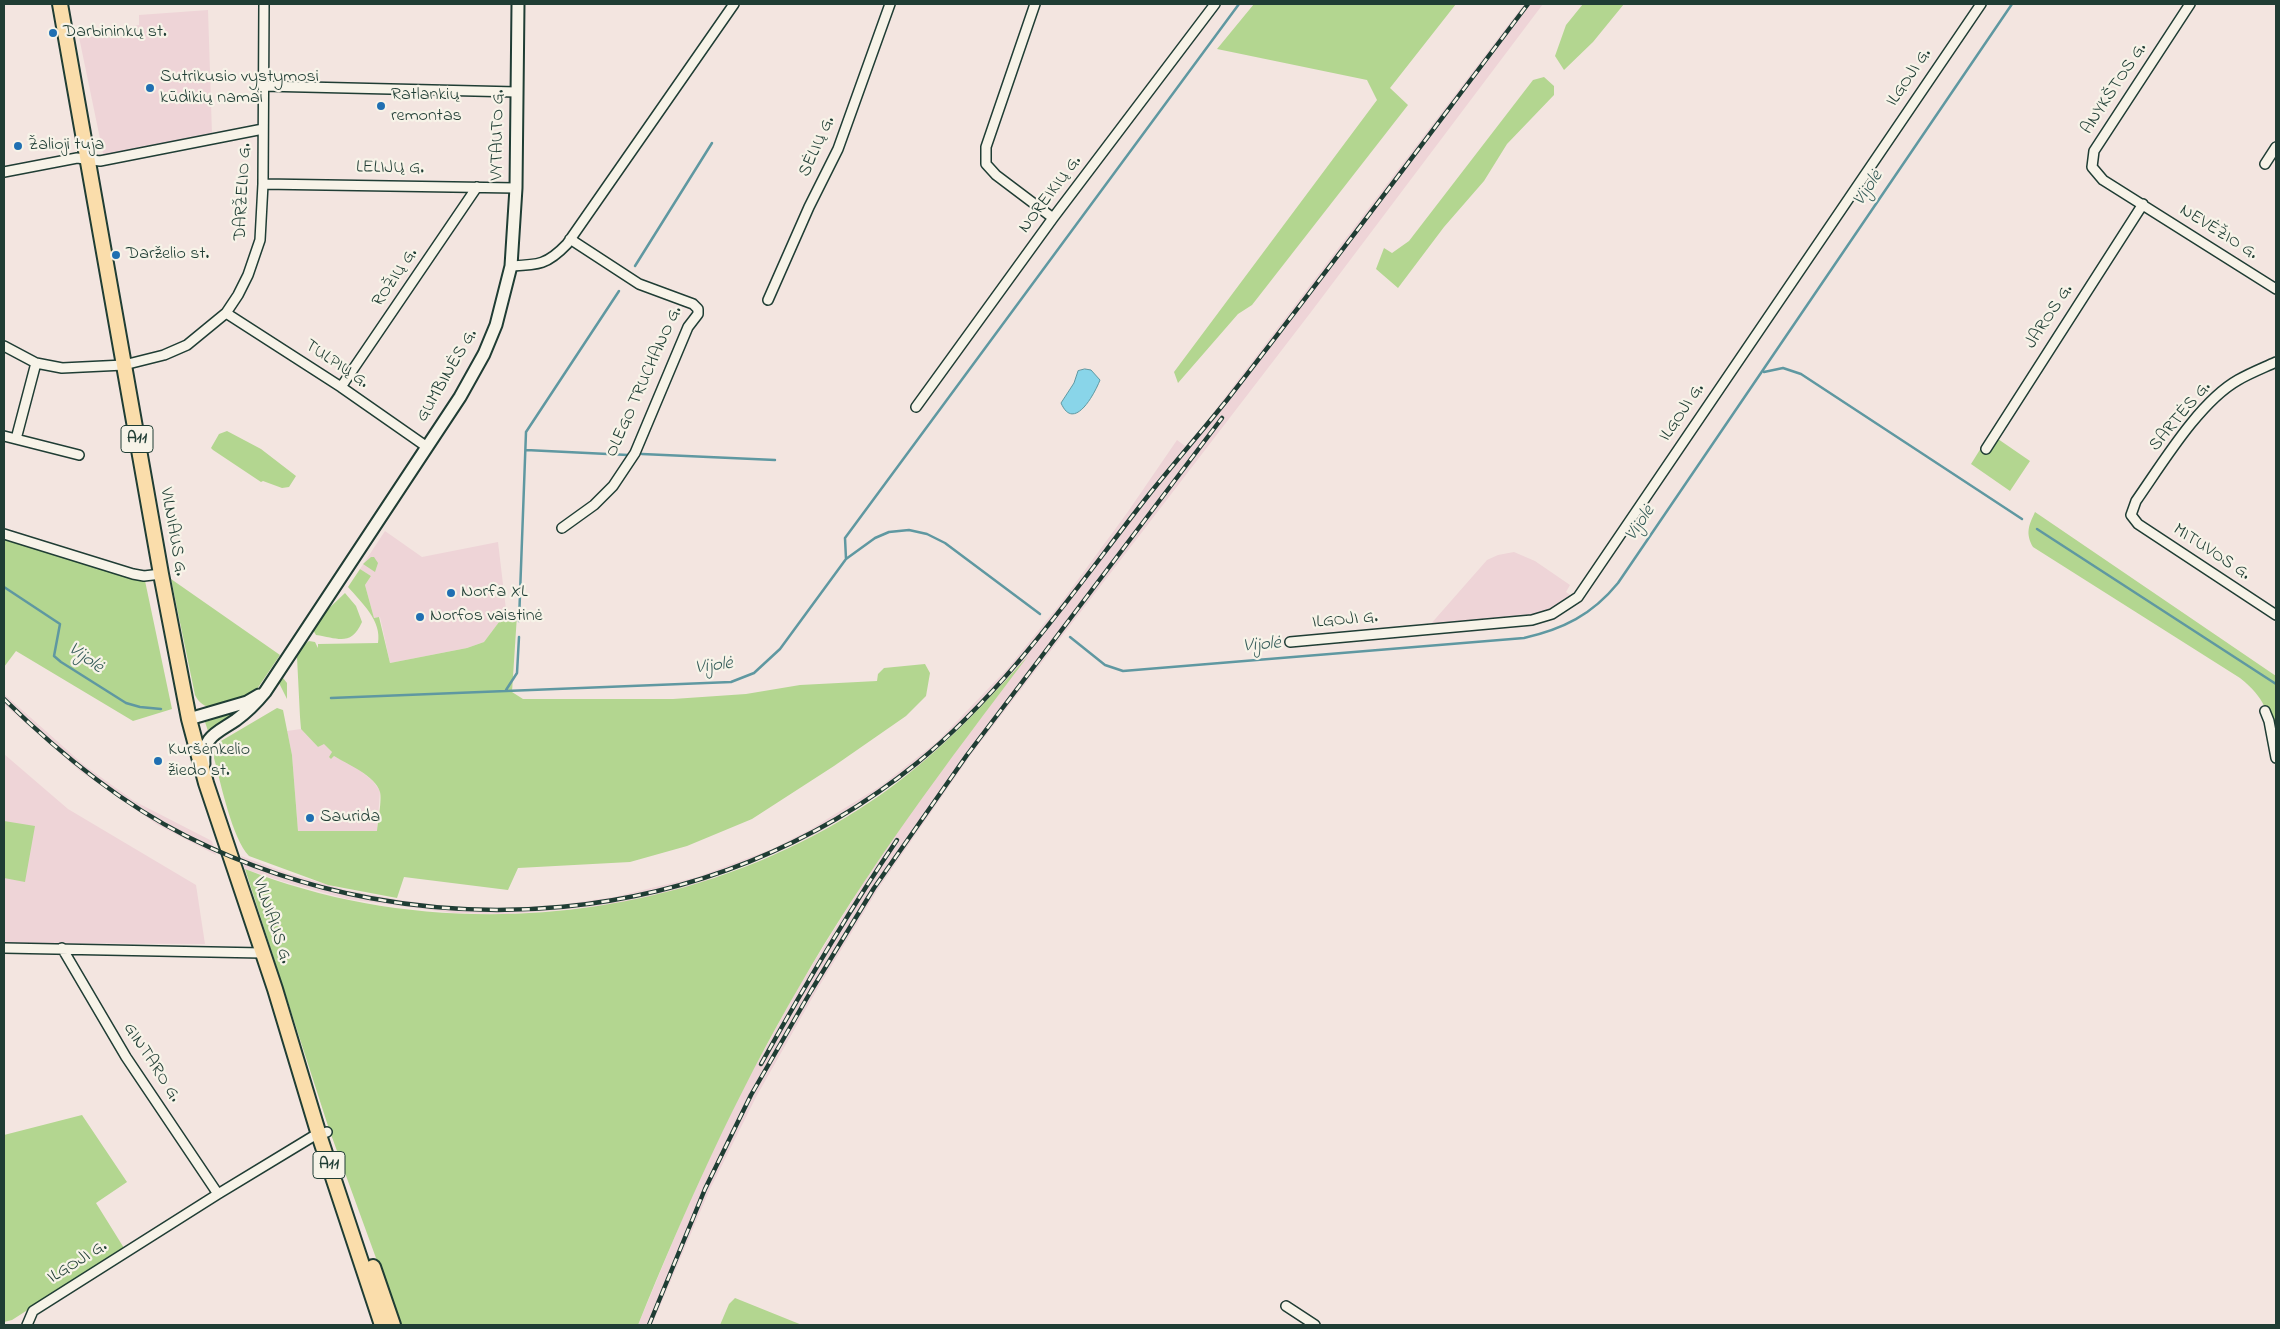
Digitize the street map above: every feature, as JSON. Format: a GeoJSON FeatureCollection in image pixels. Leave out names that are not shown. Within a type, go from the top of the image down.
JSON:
{"type":"FeatureCollection","features":[{"type":"Feature","properties":{"kind":"highway","name":"VILNIAUS G."},"geometry":{"type":"LineString","coordinates":[[60,4],[160,574],[189,719],[206,783],[262,953],[323,1133],[393,1325]]}},
{"type":"Feature","properties":{"kind":"highway","name":"VILNIAUS G."},"geometry":{"type":"LineString","coordinates":[[323,1133],[382,1325]]}},
{"type":"Feature","properties":{"kind":"main road","name":"VYTAUTO G."},"geometry":{"type":"LineString","coordinates":[[511,266],[516,188],[518,4]]}},
{"type":"Feature","properties":{"kind":"main road","name":"GUMBINĖS G."},"geometry":{"type":"LineString","coordinates":[[206,783],[203,753],[207,742],[212,735],[252,707],[265,692],[460,397],[484,354],[500,310],[511,266]]}},
{"type":"Feature","properties":{"kind":"main road"},"geometry":{"type":"LineString","coordinates":[[189,719],[246,702],[265,692]]}},
{"type":"Feature","properties":{"kind":"street","name":"DARŽELIO G."},"geometry":{"type":"LineString","coordinates":[[4,346],[36,363],[62,368],[124,365],[164,355],[187,345],[226,313],[238,295],[255,258],[260,240],[263,184],[262,86],[264,4]]}},
{"type":"Feature","properties":{"kind":"street"},"geometry":{"type":"LineString","coordinates":[[511,266],[543,263],[554,257],[570,239],[734,4]]}},
{"type":"Feature","properties":{"kind":"street","name":"SĖLIŲ G."},"geometry":{"type":"LineString","coordinates":[[768,300],[809,207],[838,149],[890,4]]}},
{"type":"Feature","properties":{"kind":"street"},"geometry":{"type":"LineString","coordinates":[[1035,4],[986,147],[986,164],[996,175],[1053,218]]}},
{"type":"Feature","properties":{"kind":"street","name":"NOREIKIŲ G."},"geometry":{"type":"LineString","coordinates":[[916,406],[1053,218],[1215,4]]}},
{"type":"Feature","properties":{"kind":"street","name":"ILGOJI G."},"geometry":{"type":"LineString","coordinates":[[1290,642],[1532,620],[1552,614],[1578,597],[1981,4]]}},
{"type":"Feature","properties":{"kind":"street","name":"ANYKŠTOS G."},"geometry":{"type":"LineString","coordinates":[[2143,204],[2103,180],[2092,167],[2094,151],[2190,4]]}},
{"type":"Feature","properties":{"kind":"street"},"geometry":{"type":"LineString","coordinates":[[262,86],[517,92]]}},
{"type":"Feature","properties":{"kind":"street"},"geometry":{"type":"LineString","coordinates":[[4,172],[78,158],[100,162],[263,128]]}},
{"type":"Feature","properties":{"kind":"street"},"geometry":{"type":"LineString","coordinates":[[2265,164],[2276,148]]}},
{"type":"Feature","properties":{"kind":"street","name":"LELIJŲ G."},"geometry":{"type":"LineString","coordinates":[[263,184],[516,188]]}},
{"type":"Feature","properties":{"kind":"street","name":"ROŽIŲ G."},"geometry":{"type":"LineString","coordinates":[[341,387],[477,187]]}},
{"type":"Feature","properties":{"kind":"street","name":"NEVĖŽIO G."},"geometry":{"type":"LineString","coordinates":[[2143,204],[2276,289]]}},
{"type":"Feature","properties":{"kind":"street","name":"JAROS G."},"geometry":{"type":"LineString","coordinates":[[1986,449],[2143,204]]}},
{"type":"Feature","properties":{"kind":"street","name":"OLEGO TRUCHANO G."},"geometry":{"type":"LineString","coordinates":[[562,528],[600,499],[613,486],[635,452],[688,327],[698,314],[698,309],[693,304],[639,284],[570,239]]}},
{"type":"Feature","properties":{"kind":"street","name":"TULPIŲ G."},"geometry":{"type":"LineString","coordinates":[[226,313],[341,387],[426,447]]}},
{"type":"Feature","properties":{"kind":"street","name":"SARTĖS G."},"geometry":{"type":"LineString","coordinates":[[2131,515],[2136,501],[2190,426],[2216,396],[2236,380],[2276,362]]}},
{"type":"Feature","properties":{"kind":"street"},"geometry":{"type":"LineString","coordinates":[[16,439],[36,363]]}},
{"type":"Feature","properties":{"kind":"street"},"geometry":{"type":"LineString","coordinates":[[4,436],[79,454]]}},
{"type":"Feature","properties":{"kind":"street","name":"MITUVOS G."},"geometry":{"type":"LineString","coordinates":[[2131,515],[2138,524],[2276,615]]}},
{"type":"Feature","properties":{"kind":"street"},"geometry":{"type":"LineString","coordinates":[[4,534],[133,574],[144,576],[160,574]]}},
{"type":"Feature","properties":{"kind":"street"},"geometry":{"type":"LineString","coordinates":[[2265,711],[2269,721],[2276,758]]}},
{"type":"Feature","properties":{"kind":"street"},"geometry":{"type":"LineString","coordinates":[[4,948],[262,953]]}},
{"type":"Feature","properties":{"kind":"street","name":"GINTARO G."},"geometry":{"type":"LineString","coordinates":[[62,948],[126,1057],[218,1194]]}},
{"type":"Feature","properties":{"kind":"street"},"geometry":{"type":"LineString","coordinates":[[218,1194],[323,1133]]}},
{"type":"Feature","properties":{"kind":"street","name":"ILGOJI G."},"geometry":{"type":"LineString","coordinates":[[27,1325],[33,1312],[218,1194]]}},
{"type":"Feature","properties":{"kind":"street"},"geometry":{"type":"LineString","coordinates":[[1286,1306],[1315,1325]]}},
{"type":"Feature","properties":{"kind":"shaded area"},"geometry":{"type":"Polygon","coordinates":[[[1524,4],[1543,4],[1311,312],[970,756],[878,889],[815,993],[756,1097],[709,1191],[652,1325],[638,1325],[696,1186],[741,1092],[799,986],[863,883],[909,814],[1022,662],[993,695],[919,766],[853,812],[816,834],[776,853],[700,883],[656,895],[616,904],[560,910],[507,914],[454,913],[347,899],[245,869],[241,856],[287,873],[346,890],[400,900],[453,907],[504,908],[558,905],[614,897],[697,877],[772,849],[811,829],[882,785],[938,741],[1008,668],[1060,604],[1127,513],[1177,440],[1185,446],[1206,422],[1524,4]]]}},
{"type":"Feature","properties":{"kind":"shaded area","name":"Sutrikusio vystymosi kūdikių namai"},"geometry":{"type":"Polygon","coordinates":[[[208,10],[212,134],[104,158],[79,37],[129,36],[128,27],[139,25],[139,15],[208,10]]]}},
{"type":"Feature","properties":{"kind":"shaded area"},"geometry":{"type":"Polygon","coordinates":[[[385,531],[422,557],[498,542],[507,618],[499,622],[484,642],[467,648],[390,663],[380,617],[374,618],[365,585],[371,576],[360,569],[385,531]]]}},
{"type":"Feature","properties":{"kind":"shaded area"},"geometry":{"type":"Polygon","coordinates":[[[1514,552],[1535,561],[1570,585],[1566,592],[1573,597],[1558,607],[1532,617],[1429,626],[1487,560],[1498,555],[1514,552]]]}},
{"type":"Feature","properties":{"kind":"shaded area"},"geometry":{"type":"Polygon","coordinates":[[[4,694],[84,765],[134,801],[212,841],[216,855],[158,825],[80,771],[4,704],[4,694]]]}},
{"type":"Feature","properties":{"kind":"shaded area"},"geometry":{"type":"Polygon","coordinates":[[[301,729],[318,747],[324,743],[332,752],[331,759],[334,756],[357,768],[373,781],[380,791],[377,831],[298,831],[292,755],[287,731],[301,729]]]}},
{"type":"Feature","properties":{"kind":"shaded area"},"geometry":{"type":"Polygon","coordinates":[[[4,754],[68,809],[196,885],[205,944],[4,943],[4,754]]]}},
{"type":"Feature","properties":{"kind":"green space"},"geometry":{"type":"Polygon","coordinates":[[[1254,4],[1456,4],[1390,88],[1408,105],[1252,305],[1238,314],[1178,383],[1174,372],[1377,100],[1367,80],[1217,49],[1254,4]]]}},
{"type":"Feature","properties":{"kind":"green space"},"geometry":{"type":"Polygon","coordinates":[[[1583,4],[1624,4],[1593,42],[1564,70],[1555,56],[1566,25],[1583,4]]]}},
{"type":"Feature","properties":{"kind":"green space"},"geometry":{"type":"Polygon","coordinates":[[[1544,77],[1554,86],[1554,95],[1507,144],[1484,181],[1444,227],[1398,288],[1376,269],[1384,248],[1392,253],[1409,241],[1533,80],[1544,77]]]}},
{"type":"Feature","properties":{"kind":"green space"},"geometry":{"type":"Polygon","coordinates":[[[227,431],[261,449],[296,476],[289,487],[282,488],[263,481],[261,482],[213,450],[211,448],[219,434],[227,431]]]}},
{"type":"Feature","properties":{"kind":"green space"},"geometry":{"type":"Polygon","coordinates":[[[1998,439],[2030,461],[2010,491],[1971,464],[1981,448],[1989,453],[1998,439]]]}},
{"type":"Feature","properties":{"kind":"green space"},"geometry":{"type":"Polygon","coordinates":[[[2035,512],[2276,676],[2276,743],[2264,706],[2249,686],[2240,678],[2033,547],[2029,537],[2029,529],[2035,512]]]}},
{"type":"Feature","properties":{"kind":"green space"},"geometry":{"type":"Polygon","coordinates":[[[4,534],[144,576],[172,709],[133,721],[16,651],[4,667],[4,534]]]}},
{"type":"Feature","properties":{"kind":"green space"},"geometry":{"type":"Polygon","coordinates":[[[371,557],[374,557],[378,563],[375,572],[363,564],[371,557]]]}},
{"type":"Feature","properties":{"kind":"green space"},"geometry":{"type":"Polygon","coordinates":[[[360,569],[371,576],[365,585],[374,618],[379,617],[390,663],[467,648],[484,642],[499,622],[517,615],[512,692],[523,699],[673,699],[746,694],[800,685],[877,681],[878,674],[884,668],[925,664],[930,673],[926,696],[906,716],[834,766],[752,819],[687,846],[630,862],[518,868],[508,890],[404,877],[397,898],[328,885],[249,856],[237,837],[232,824],[214,758],[215,749],[221,741],[277,708],[283,710],[292,755],[298,831],[377,831],[381,800],[377,786],[367,776],[353,767],[334,756],[331,759],[329,757],[332,752],[324,744],[318,747],[301,729],[300,717],[297,657],[303,646],[309,641],[315,642],[318,648],[318,644],[378,643],[377,627],[374,620],[365,606],[348,587],[360,569]]]}},
{"type":"Feature","properties":{"kind":"green space"},"geometry":{"type":"Polygon","coordinates":[[[171,579],[280,655],[255,692],[246,698],[209,707],[197,699],[171,579]]]}},
{"type":"Feature","properties":{"kind":"green space"},"geometry":{"type":"Polygon","coordinates":[[[345,593],[356,606],[362,622],[358,630],[348,638],[343,639],[316,635],[313,630],[323,614],[345,593]]]}},
{"type":"Feature","properties":{"kind":"green space"},"geometry":{"type":"Polygon","coordinates":[[[1028,656],[908,818],[852,901],[799,987],[754,1069],[712,1153],[638,1325],[397,1325],[384,1280],[329,1129],[245,869],[325,894],[408,910],[493,914],[578,909],[661,893],[742,868],[819,833],[890,788],[945,742],[1028,656]]]}},
{"type":"Feature","properties":{"kind":"green space"},"geometry":{"type":"Polygon","coordinates":[[[283,678],[287,683],[287,699],[279,683],[283,678]]]}},
{"type":"Feature","properties":{"kind":"green space"},"geometry":{"type":"Polygon","coordinates":[[[236,712],[235,715],[208,731],[205,722],[236,712]]]}},
{"type":"Feature","properties":{"kind":"green space"},"geometry":{"type":"Polygon","coordinates":[[[4,821],[35,826],[25,882],[4,878],[4,821]]]}},
{"type":"Feature","properties":{"kind":"green space"},"geometry":{"type":"Polygon","coordinates":[[[82,1115],[127,1182],[96,1203],[124,1248],[12,1320],[4,1322],[4,1135],[82,1115]]]}},
{"type":"Feature","properties":{"kind":"green space"},"geometry":{"type":"Polygon","coordinates":[[[735,1298],[802,1325],[720,1325],[729,1304],[735,1298]]]}},
{"type":"Feature","properties":{"kind":"water"},"geometry":{"type":"Polygon","coordinates":[[[1091,370],[1100,380],[1084,408],[1072,414],[1066,411],[1061,403],[1074,383],[1078,371],[1091,370]]]}},
{"type":"Feature","properties":{"kind":"waterway"},"geometry":{"type":"LineString","coordinates":[[846,559],[845,538],[1239,4]]}},
{"type":"Feature","properties":{"kind":"waterway","name":"Vijolė"},"geometry":{"type":"LineString","coordinates":[[1070,637],[1105,665],[1123,671],[1524,638],[1564,625],[1587,612],[1598,604],[1618,583],[2012,4]]}},
{"type":"Feature","properties":{"kind":"waterway"},"geometry":{"type":"LineString","coordinates":[[635,266],[712,143]]}},
{"type":"Feature","properties":{"kind":"waterway"},"geometry":{"type":"LineString","coordinates":[[519,621],[526,432],[619,291]]}},
{"type":"Feature","properties":{"kind":"waterway"},"geometry":{"type":"LineString","coordinates":[[1764,372],[1783,368],[1801,374],[2022,519]]}},
{"type":"Feature","properties":{"kind":"waterway"},"geometry":{"type":"LineString","coordinates":[[526,450],[628,455]]}},
{"type":"Feature","properties":{"kind":"waterway"},"geometry":{"type":"LineString","coordinates":[[642,454],[775,460]]}},
{"type":"Feature","properties":{"kind":"waterway"},"geometry":{"type":"LineString","coordinates":[[2037,529],[2276,684]]}},
{"type":"Feature","properties":{"kind":"waterway","name":"Vijolė"},"geometry":{"type":"LineString","coordinates":[[331,698],[731,682],[754,673],[780,649],[846,559],[875,538],[889,532],[909,530],[927,534],[945,543],[1040,614]]}},
{"type":"Feature","properties":{"kind":"waterway","name":"Vijolė"},"geometry":{"type":"LineString","coordinates":[[4,587],[60,624],[54,656],[61,662],[126,703],[140,707],[161,709]]}},
{"type":"Feature","properties":{"kind":"waterway"},"geometry":{"type":"LineString","coordinates":[[506,690],[517,673],[519,637]]}},
{"type":"Feature","properties":{"kind":"railway"},"geometry":{"type":"LineString","coordinates":[[4,699],[90,775],[161,823],[186,836],[277,874],[371,898],[467,909],[563,907],[658,891],[749,862],[836,819],[917,763],[951,733],[1012,669],[1069,599],[1151,492],[1227,400],[1528,4]]}},
{"type":"Feature","properties":{"kind":"railway"},"geometry":{"type":"LineString","coordinates":[[649,1325],[705,1189],[751,1095],[811,991],[874,888],[967,755],[1222,418]]}},
{"type":"Feature","properties":{"kind":"railway"},"geometry":{"type":"LineString","coordinates":[[761,1064],[827,950],[897,840]]}},
{"type":"Feature","properties":{"kind":"place","name":"Darbininkų st."},"geometry":{"type":"Point","coordinates":[53,33]}},
{"type":"Feature","properties":{"kind":"place","name":"Sutrikusio vystymosi kūdikių namai"},"geometry":{"type":"Point","coordinates":[150,88]}},
{"type":"Feature","properties":{"kind":"place","name":"Ratlankių remontas"},"geometry":{"type":"Point","coordinates":[381,106]}},
{"type":"Feature","properties":{"kind":"place","name":"Žalioji tuja"},"geometry":{"type":"Point","coordinates":[18,146]}},
{"type":"Feature","properties":{"kind":"place","name":"Darželio st."},"geometry":{"type":"Point","coordinates":[116,255]}},
{"type":"Feature","properties":{"kind":"place","name":"Norfa XL"},"geometry":{"type":"Point","coordinates":[451,593]}},
{"type":"Feature","properties":{"kind":"place","name":"Norfos vaistinė"},"geometry":{"type":"Point","coordinates":[420,617]}},
{"type":"Feature","properties":{"kind":"place","name":"Kuršėnkelio žiedo st."},"geometry":{"type":"Point","coordinates":[158,761]}},
{"type":"Feature","properties":{"kind":"place","name":"Saurida"},"geometry":{"type":"Point","coordinates":[310,818]}}]}
